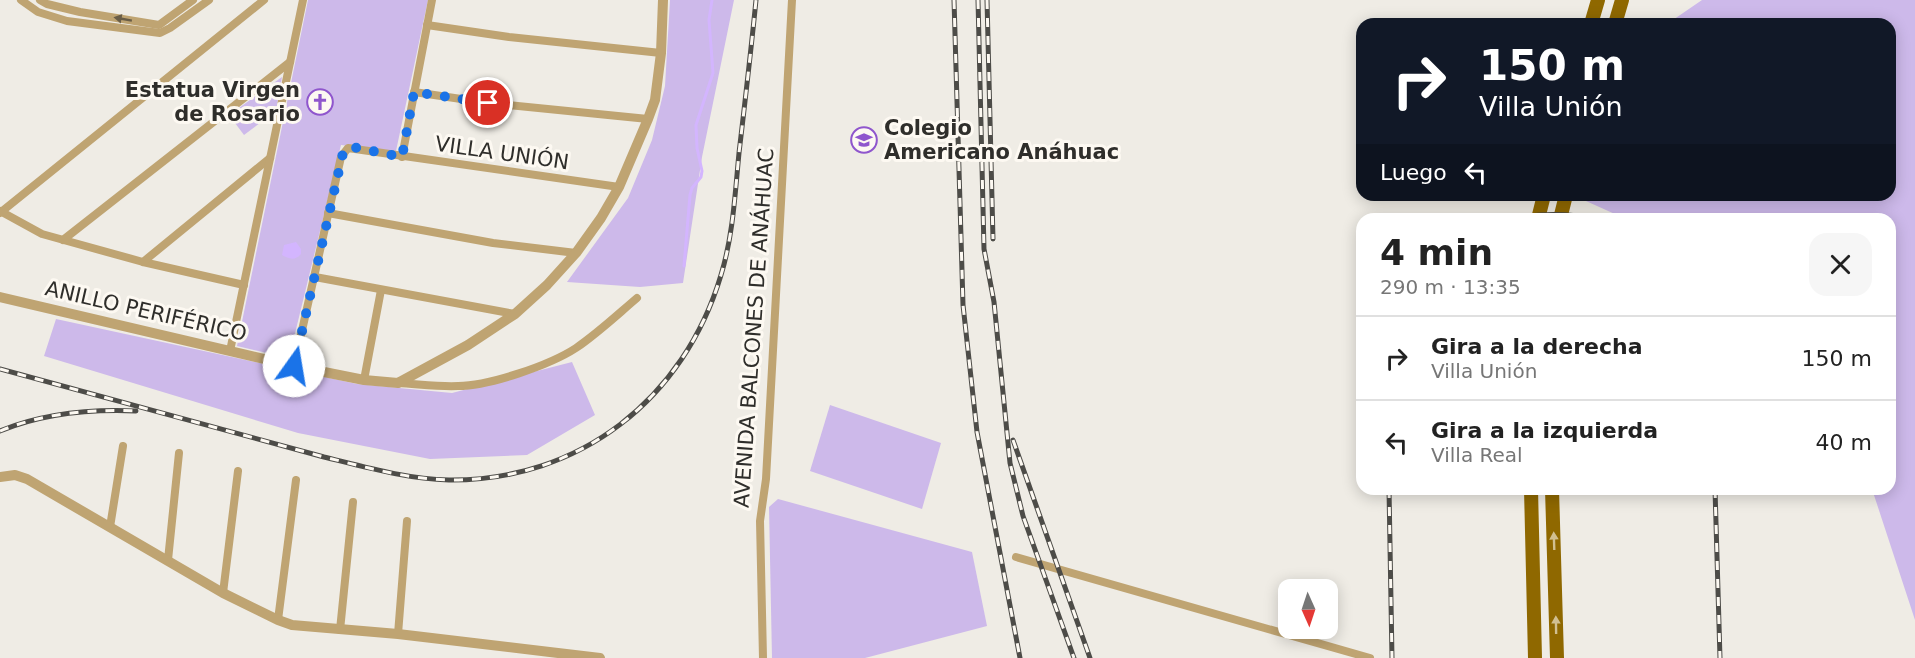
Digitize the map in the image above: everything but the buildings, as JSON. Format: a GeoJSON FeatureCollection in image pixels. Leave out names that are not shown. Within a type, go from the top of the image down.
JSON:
{"type":"FeatureCollection","features":[{"type":"Feature","properties":{"kind":"main road"},"geometry":{"type":"LineString","coordinates":[[1593,18],[1598,0]]}},
{"type":"Feature","properties":{"kind":"main road"},"geometry":{"type":"LineString","coordinates":[[1617,18],[1622,0]]}},
{"type":"Feature","properties":{"kind":"main road"},"geometry":{"type":"LineString","coordinates":[[1531,495],[1535,658]]}},
{"type":"Feature","properties":{"kind":"main road"},"geometry":{"type":"LineString","coordinates":[[1552,495],[1557,658]]}},
{"type":"Feature","properties":{"kind":"main road"},"geometry":{"type":"LineString","coordinates":[[1528,658],[1534,619]]}},
{"type":"Feature","properties":{"kind":"street"},"geometry":{"type":"LineString","coordinates":[[21,0],[38,12],[59,19],[154,33],[209,0]]}},
{"type":"Feature","properties":{"kind":"street"},"geometry":{"type":"LineString","coordinates":[[40,0],[59,7],[161,28]]}},
{"type":"Feature","properties":{"kind":"street"},"geometry":{"type":"LineString","coordinates":[[161,28],[193,0]]}},
{"type":"Feature","properties":{"kind":"street"},"geometry":{"type":"LineString","coordinates":[[244,285],[42,234],[0,212],[264,0]]}},
{"type":"Feature","properties":{"kind":"street"},"geometry":{"type":"LineString","coordinates":[[230,351],[303,0]]}},
{"type":"Feature","properties":{"kind":"street"},"geometry":{"type":"LineString","coordinates":[[402,157],[432,0]]}},
{"type":"Feature","properties":{"kind":"street"},"geometry":{"type":"LineString","coordinates":[[399,383],[468,345],[516,314],[576,253],[601,218],[619,187],[655,100],[661,53],[663,0]]}},
{"type":"Feature","properties":{"kind":"street","name":"AVENIDA BALCONES DE ANÁHUAC"},"geometry":{"type":"LineString","coordinates":[[763,658],[760,521],[766,480],[792,0]]}},
{"type":"Feature","properties":{"kind":"street"},"geometry":{"type":"LineString","coordinates":[[59,7],[59,19]]}},
{"type":"Feature","properties":{"kind":"street"},"geometry":{"type":"LineString","coordinates":[[427,25],[509,37],[661,53]]}},
{"type":"Feature","properties":{"kind":"street"},"geometry":{"type":"LineString","coordinates":[[63,240],[290,63]]}},
{"type":"Feature","properties":{"kind":"street"},"geometry":{"type":"LineString","coordinates":[[414,92],[488,103],[648,119]]}},
{"type":"Feature","properties":{"kind":"street","name":"VILLA UNIÓN"},"geometry":{"type":"LineString","coordinates":[[328,213],[341,157],[345,150],[352,147],[402,157],[619,187]]}},
{"type":"Feature","properties":{"kind":"street"},"geometry":{"type":"LineString","coordinates":[[143,261],[270,158]]}},
{"type":"Feature","properties":{"kind":"street"},"geometry":{"type":"LineString","coordinates":[[294,366],[328,213],[493,243],[576,253]]}},
{"type":"Feature","properties":{"kind":"street"},"geometry":{"type":"LineString","coordinates":[[315,277],[516,314]]}},
{"type":"Feature","properties":{"kind":"street"},"geometry":{"type":"LineString","coordinates":[[364,380],[381,290]]}},
{"type":"Feature","properties":{"kind":"street","name":"ANILLO PERIFÉRICO"},"geometry":{"type":"LineString","coordinates":[[0,297],[294,366],[364,380],[399,383]]}},
{"type":"Feature","properties":{"kind":"street"},"geometry":{"type":"LineString","coordinates":[[399,383],[460,387],[511,375],[574,350],[637,298]]}},
{"type":"Feature","properties":{"kind":"street"},"geometry":{"type":"LineString","coordinates":[[110,527],[123,446]]}},
{"type":"Feature","properties":{"kind":"street"},"geometry":{"type":"LineString","coordinates":[[168,560],[179,453]]}},
{"type":"Feature","properties":{"kind":"street"},"geometry":{"type":"LineString","coordinates":[[223,593],[238,471]]}},
{"type":"Feature","properties":{"kind":"street"},"geometry":{"type":"LineString","coordinates":[[0,477],[15,475],[27,479],[223,593],[291,625],[398,634],[600,658]]}},
{"type":"Feature","properties":{"kind":"street"},"geometry":{"type":"LineString","coordinates":[[278,620],[296,480]]}},
{"type":"Feature","properties":{"kind":"street"},"geometry":{"type":"LineString","coordinates":[[340,630],[353,502]]}},
{"type":"Feature","properties":{"kind":"street"},"geometry":{"type":"LineString","coordinates":[[398,634],[407,521]]}},
{"type":"Feature","properties":{"kind":"street"},"geometry":{"type":"LineString","coordinates":[[1016,557],[1370,658]]}},
{"type":"Feature","properties":{"kind":"shaded area"},"geometry":{"type":"Polygon","coordinates":[[[308,0],[428,0],[396,151],[341,145],[289,358],[237,346],[308,0]]]}},
{"type":"Feature","properties":{"kind":"shaded area"},"geometry":{"type":"Polygon","coordinates":[[[670,0],[734,0],[702,157],[683,283],[640,287],[567,282],[628,198],[652,140],[665,86],[670,0]]]}},
{"type":"Feature","properties":{"kind":"shaded area"},"geometry":{"type":"Polygon","coordinates":[[[1702,0],[1915,0],[1915,620],[1874,495],[1896,495],[1896,213],[1613,213],[1586,201],[1896,201],[1896,18],[1676,18],[1702,0]]]}},
{"type":"Feature","properties":{"kind":"shaded area"},"geometry":{"type":"Polygon","coordinates":[[[282,77],[276,111],[244,135],[229,115],[282,77]]]}},
{"type":"Feature","properties":{"kind":"shaded area"},"geometry":{"type":"Polygon","coordinates":[[[296,242],[301,249],[299,256],[292,259],[282,255],[284,245],[296,242]]]}},
{"type":"Feature","properties":{"kind":"shaded area"},"geometry":{"type":"Polygon","coordinates":[[[56,319],[357,384],[452,393],[572,362],[595,415],[527,455],[430,459],[298,433],[44,356],[56,319]]]}},
{"type":"Feature","properties":{"kind":"shaded area"},"geometry":{"type":"Polygon","coordinates":[[[830,405],[941,443],[922,509],[810,471],[830,405]]]}},
{"type":"Feature","properties":{"kind":"shaded area"},"geometry":{"type":"Polygon","coordinates":[[[778,499],[972,552],[987,626],[865,658],[772,658],[769,507],[778,499]]]}},
{"type":"Feature","properties":{"kind":"waterway"},"geometry":{"type":"LineString","coordinates":[[684,266],[690,195],[702,171],[697,148],[696,125],[713,73],[709,20],[712,0]]}},
{"type":"Feature","properties":{"kind":"railway"},"geometry":{"type":"LineString","coordinates":[[0,369],[324,457],[418,477],[449,480],[497,477],[542,466],[583,448],[620,424],[653,395],[681,359],[704,319],[721,275],[731,230],[756,0]]}},
{"type":"Feature","properties":{"kind":"railway"},"geometry":{"type":"LineString","coordinates":[[954,0],[963,305],[977,432],[1020,658]]}},
{"type":"Feature","properties":{"kind":"railway"},"geometry":{"type":"LineString","coordinates":[[978,0],[984,249],[994,302],[1010,463],[1023,516],[1074,658]]}},
{"type":"Feature","properties":{"kind":"railway"},"geometry":{"type":"LineString","coordinates":[[987,0],[993,239]]}},
{"type":"Feature","properties":{"kind":"railway"},"geometry":{"type":"LineString","coordinates":[[0,431],[33,420],[67,413],[136,411]]}},
{"type":"Feature","properties":{"kind":"railway"},"geometry":{"type":"LineString","coordinates":[[1013,440],[1090,658]]}},
{"type":"Feature","properties":{"kind":"railway"},"geometry":{"type":"LineString","coordinates":[[1389,495],[1392,658]]}},
{"type":"Feature","properties":{"kind":"railway"},"geometry":{"type":"LineString","coordinates":[[1715,495],[1720,658]]}},
{"type":"Feature","properties":{"kind":"place","name":"Estatua Virgen de Rosario"},"geometry":{"type":"Point","coordinates":[320,102]}},
{"type":"Feature","properties":{"kind":"place","name":"Colegio Americano Anáhuac"},"geometry":{"type":"Point","coordinates":[864,140]}},
{"type":"Feature","properties":{"kind":"route"},"geometry":{"type":"LineString","coordinates":[[294,366],[341,157],[345,150],[352,147],[402,157],[414,92],[488,103]]}}]}
